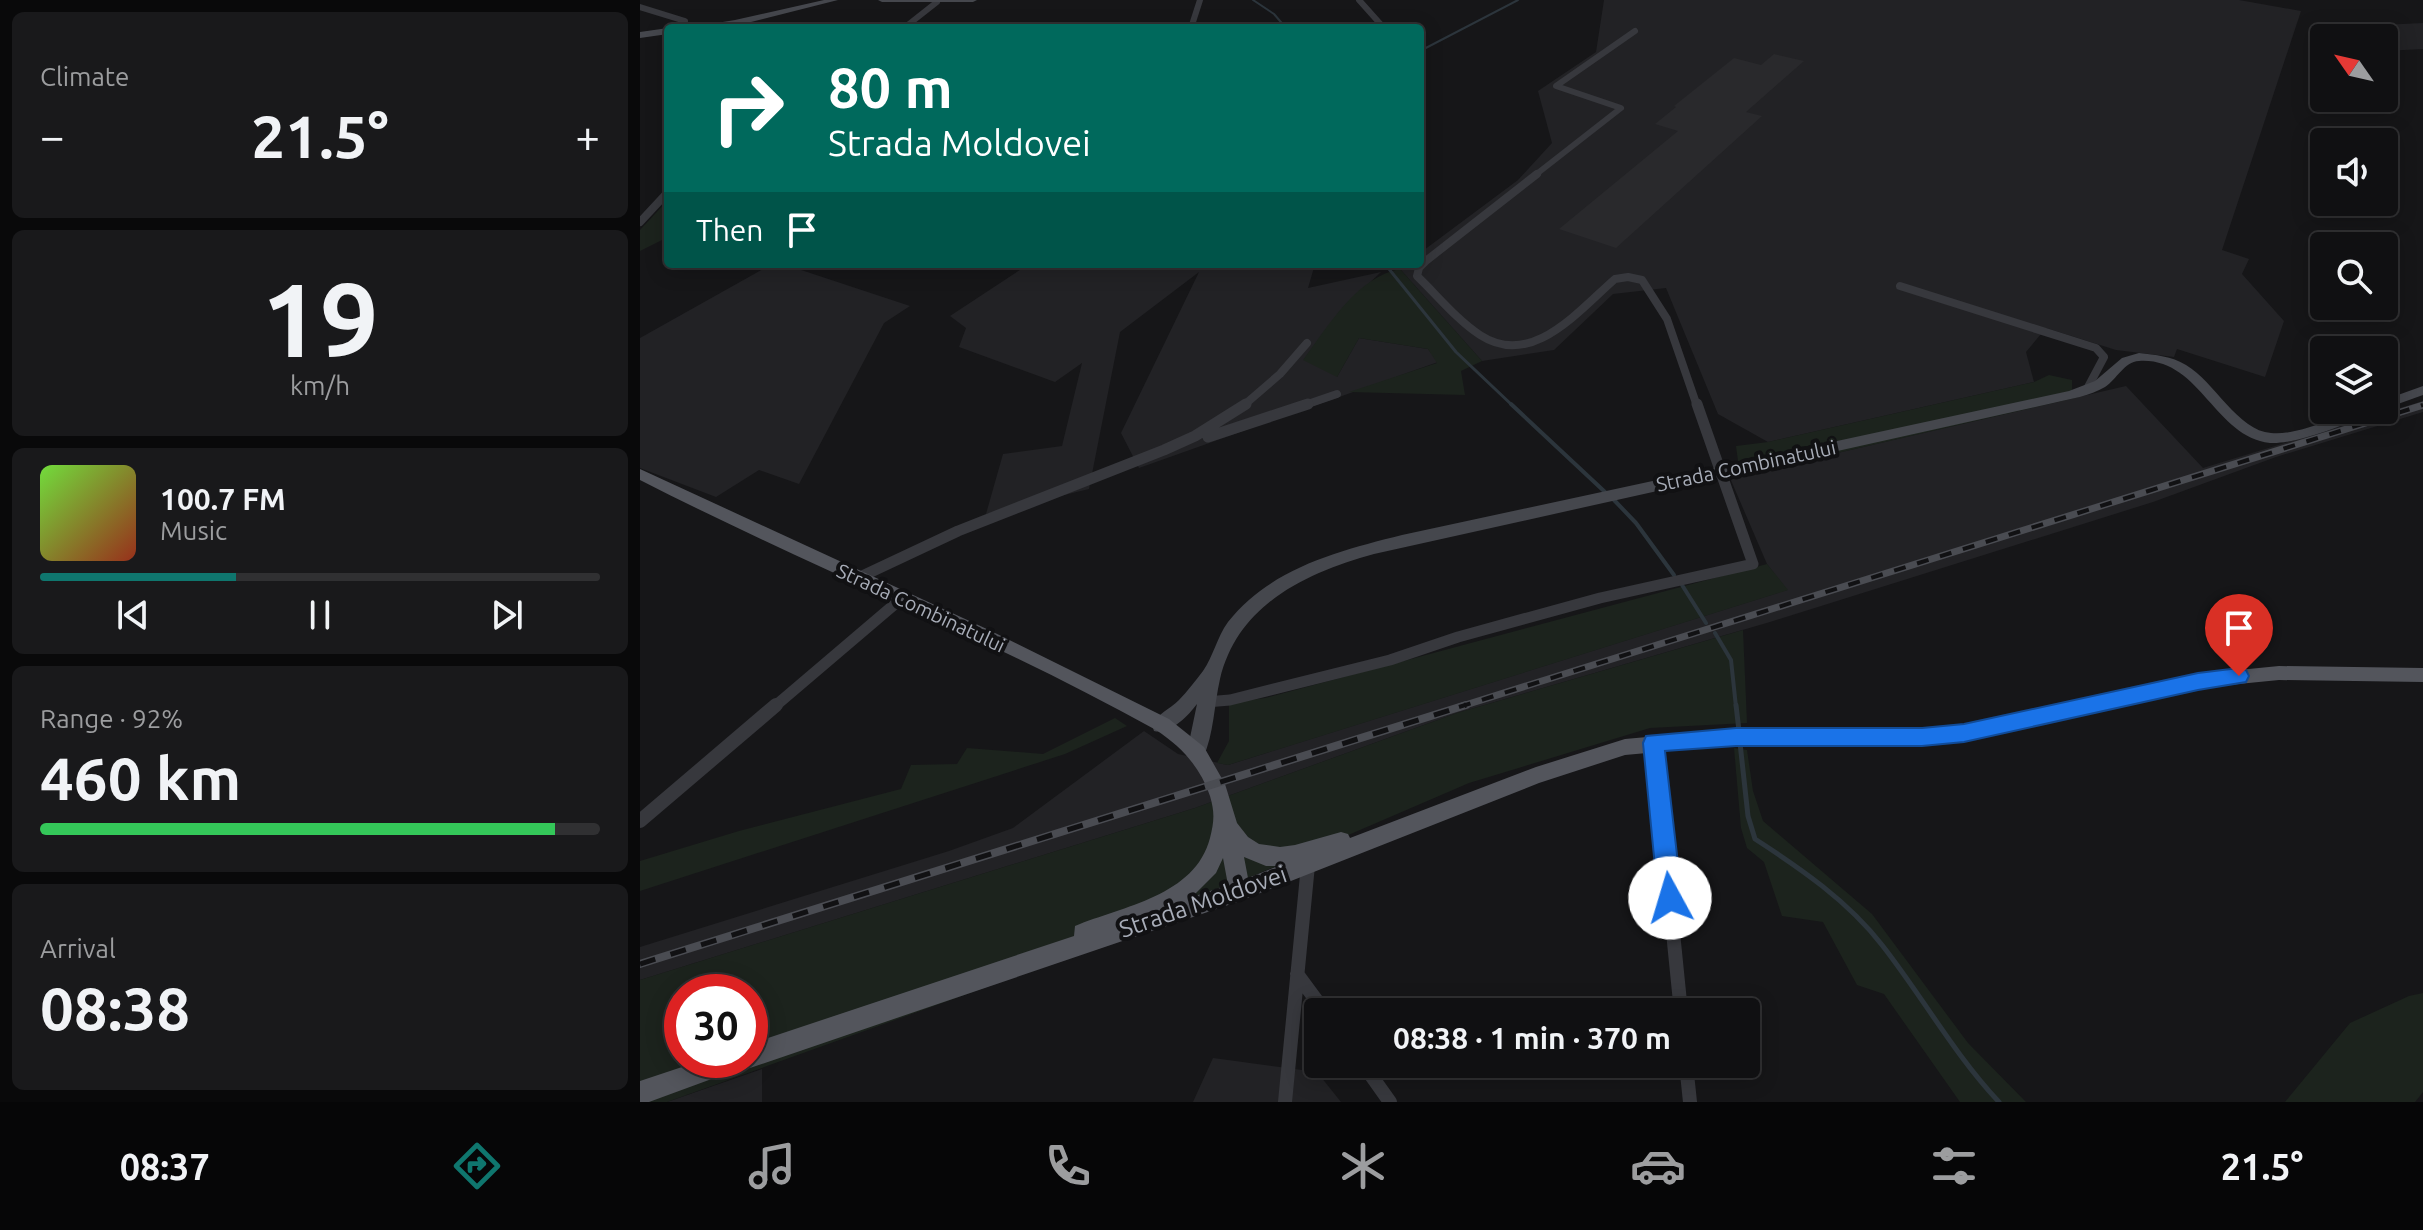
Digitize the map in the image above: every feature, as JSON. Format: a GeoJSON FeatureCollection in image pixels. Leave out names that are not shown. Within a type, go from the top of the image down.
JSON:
{"type":"FeatureCollection","features":[{"type":"Feature","properties":{"kind":"main road","name":"Strada Combinatului"},"geometry":{"type":"LineString","coordinates":[[640,474],[1161,725],[1196,752],[1212,779],[1225,819],[1240,891]]}},
{"type":"Feature","properties":{"kind":"main road","name":"Strada Moldovei"},"geometry":{"type":"LineString","coordinates":[[768,1050],[1240,891],[1585,758],[1654,743],[1736,737],[1922,737],[1964,733],[2198,681],[2239,676],[2279,673],[2423,675]]}},
{"type":"Feature","properties":{"kind":"main road"},"geometry":{"type":"LineString","coordinates":[[1225,819],[1240,846],[1250,853],[1262,857],[1290,856],[1420,815],[1458,807]]}},
{"type":"Feature","properties":{"kind":"main road"},"geometry":{"type":"LineString","coordinates":[[933,993],[967,977],[1165,902],[1191,886],[1210,865],[1225,819]]}},
{"type":"Feature","properties":{"kind":"main road"},"geometry":{"type":"LineString","coordinates":[[640,1093],[685,1078]]}},
{"type":"Feature","properties":{"kind":"street"},"geometry":{"type":"LineString","coordinates":[[726,24],[834,0]]}},
{"type":"Feature","properties":{"kind":"street"},"geometry":{"type":"LineString","coordinates":[[882,0],[973,0]]}},
{"type":"Feature","properties":{"kind":"street"},"geometry":{"type":"LineString","coordinates":[[1192,24],[1200,0]]}},
{"type":"Feature","properties":{"kind":"street"},"geometry":{"type":"LineString","coordinates":[[1359,0],[1380,24]]}},
{"type":"Feature","properties":{"kind":"street"},"geometry":{"type":"LineString","coordinates":[[909,24],[937,2]]}},
{"type":"Feature","properties":{"kind":"street"},"geometry":{"type":"LineString","coordinates":[[640,7],[685,21],[682,24]]}},
{"type":"Feature","properties":{"kind":"street"},"geometry":{"type":"LineString","coordinates":[[1424,263],[1621,108],[1556,86],[1635,31]]}},
{"type":"Feature","properties":{"kind":"street"},"geometry":{"type":"LineString","coordinates":[[640,35],[664,32]]}},
{"type":"Feature","properties":{"kind":"street"},"geometry":{"type":"LineString","coordinates":[[640,222],[664,196]]}},
{"type":"Feature","properties":{"kind":"street"},"geometry":{"type":"LineString","coordinates":[[1206,702],[1230,700],[1390,660],[1458,637],[1600,598],[1753,564],[1667,319],[1642,280],[1628,277],[1615,279],[1549,336],[1517,347],[1495,343],[1478,334],[1417,276],[1419,268]]}},
{"type":"Feature","properties":{"kind":"street"},"geometry":{"type":"LineString","coordinates":[[1900,286],[2096,348],[2104,357],[2087,389]]}},
{"type":"Feature","properties":{"kind":"street"},"geometry":{"type":"LineString","coordinates":[[1180,446],[1212,429],[1253,399],[1278,377],[1307,343]]}},
{"type":"Feature","properties":{"kind":"street","name":"Strada Combinatului"},"geometry":{"type":"LineString","coordinates":[[1196,752],[1213,671],[1226,640],[1254,604],[1277,585],[1311,567],[1402,541],[2087,389],[2105,380],[2123,360],[2146,357],[2187,369],[2242,425],[2260,436],[2279,437],[2323,424]]}},
{"type":"Feature","properties":{"kind":"street"},"geometry":{"type":"LineString","coordinates":[[2398,400],[2423,390]]}},
{"type":"Feature","properties":{"kind":"street"},"geometry":{"type":"LineString","coordinates":[[858,578],[959,531],[1180,446],[1337,394]]}},
{"type":"Feature","properties":{"kind":"street"},"geometry":{"type":"LineString","coordinates":[[640,821],[902,598]]}},
{"type":"Feature","properties":{"kind":"street"},"geometry":{"type":"LineString","coordinates":[[1161,725],[1185,706],[1213,671]]}},
{"type":"Feature","properties":{"kind":"street"},"geometry":{"type":"LineString","coordinates":[[1654,743],[1680,998]]}},
{"type":"Feature","properties":{"kind":"street"},"geometry":{"type":"LineString","coordinates":[[1285,1102],[1308,865]]}},
{"type":"Feature","properties":{"kind":"street"},"geometry":{"type":"LineString","coordinates":[[1297,974],[1315,998]]}},
{"type":"Feature","properties":{"kind":"street"},"geometry":{"type":"LineString","coordinates":[[1373,1078],[1390,1102]]}},
{"type":"Feature","properties":{"kind":"street"},"geometry":{"type":"LineString","coordinates":[[1687,1078],[1690,1102]]}},
{"type":"Feature","properties":{"kind":"shaded area"},"geometry":{"type":"Polygon","coordinates":[[[1604,0],[2239,0],[2301,11],[2222,250],[2249,259],[2242,274],[2284,321],[2265,377],[2177,349],[2174,357],[2116,350],[2046,328],[2026,352],[2034,382],[1768,442],[1718,414],[1666,288],[1613,294],[1554,350],[1482,361],[1400,269],[1424,268],[1424,250],[1518,180],[1552,143],[1538,91],[1596,52],[1604,0]]]}},
{"type":"Feature","properties":{"kind":"shaded area"},"geometry":{"type":"Polygon","coordinates":[[[2423,23],[2423,49],[2398,50],[2398,24],[2423,23]]]}},
{"type":"Feature","properties":{"kind":"shaded area"},"geometry":{"type":"Polygon","coordinates":[[[664,204],[664,239],[640,251],[640,230],[664,204]]]}},
{"type":"Feature","properties":{"kind":"shaded area"},"geometry":{"type":"Polygon","coordinates":[[[765,268],[795,268],[910,306],[884,323],[799,484],[759,470],[716,497],[640,468],[640,338],[765,268]]]}},
{"type":"Feature","properties":{"kind":"shaded area"},"geometry":{"type":"Polygon","coordinates":[[[1023,268],[1314,268],[1308,288],[1381,272],[1338,313],[1337,377],[1359,338],[1428,349],[1438,362],[1139,468],[1121,433],[1199,272],[1120,332],[1089,489],[986,514],[1003,454],[1062,446],[1082,363],[1055,382],[959,347],[966,328],[950,316],[1023,268]]]}},
{"type":"Feature","properties":{"kind":"shaded area"},"geometry":{"type":"Polygon","coordinates":[[[1400,269],[1482,361],[1461,371],[1465,395],[1349,392],[1437,363],[1428,349],[1359,338],[1337,377],[1303,360],[1333,318],[1357,292],[1370,282],[1400,269]]]}},
{"type":"Feature","properties":{"kind":"shaded area"},"geometry":{"type":"Polygon","coordinates":[[[2049,375],[2072,380],[2072,390],[2079,397],[1751,473],[1738,461],[1736,446],[1768,442],[2034,382],[2049,375]]]}},
{"type":"Feature","properties":{"kind":"shaded area"},"geometry":{"type":"Polygon","coordinates":[[[2126,386],[2203,468],[2347,424],[2384,424],[2276,457],[2153,502],[1770,622],[1457,713],[1195,808],[640,980],[640,947],[949,851],[1013,828],[1144,731],[1178,754],[1228,765],[1787,590],[1767,564],[1730,478],[2126,386]]]}},
{"type":"Feature","properties":{"kind":"shaded area"},"geometry":{"type":"Polygon","coordinates":[[[2423,401],[2423,412],[2398,420],[2398,409],[2423,401]]]}},
{"type":"Feature","properties":{"kind":"shaded area"},"geometry":{"type":"Polygon","coordinates":[[[1767,564],[1788,590],[1228,765],[1217,763],[1229,741],[1229,703],[1265,698],[1767,564]]]}},
{"type":"Feature","properties":{"kind":"shaded area"},"geometry":{"type":"Polygon","coordinates":[[[1743,630],[1747,723],[1650,728],[1469,783],[1037,969],[768,1066],[768,974],[664,974],[664,1078],[734,1078],[667,1102],[640,1102],[640,980],[1195,808],[1457,713],[1743,630]]]}},
{"type":"Feature","properties":{"kind":"shaded area"},"geometry":{"type":"Polygon","coordinates":[[[1115,718],[1127,726],[1065,754],[640,891],[640,861],[739,831],[901,789],[911,765],[957,764],[967,748],[1043,754],[1115,718]]]}},
{"type":"Feature","properties":{"kind":"shaded area"},"geometry":{"type":"Polygon","coordinates":[[[1734,748],[1747,750],[1753,791],[1763,821],[1872,914],[1968,1043],[2026,1102],[1960,1102],[1884,994],[1857,985],[1823,922],[1782,916],[1764,862],[1747,848],[1741,828],[1734,748]]]}},
{"type":"Feature","properties":{"kind":"shaded area"},"geometry":{"type":"Polygon","coordinates":[[[2423,993],[2423,1092],[2415,1102],[2285,1102],[2350,1023],[2409,996],[2423,993]]]}},
{"type":"Feature","properties":{"kind":"shaded area"},"geometry":{"type":"Polygon","coordinates":[[[1213,1058],[1304,1070],[1304,1078],[1322,1078],[1341,1102],[1193,1102],[1213,1058]]]}},
{"type":"Feature","properties":{"kind":"shaded area"},"geometry":{"type":"Polygon","coordinates":[[[736,1078],[762,1078],[762,1102],[667,1102],[736,1078]]]}},
{"type":"Feature","properties":{"kind":"building"},"geometry":{"type":"Polygon","coordinates":[[[1774,54],[1804,61],[1746,112],[1762,116],[1616,248],[1559,229],[1678,131],[1655,124],[1674,106],[1734,58],[1761,65],[1774,54]]]}},
{"type":"Feature","properties":{"kind":"waterway"},"geometry":{"type":"LineString","coordinates":[[1253,0],[1283,24]]}},
{"type":"Feature","properties":{"kind":"waterway"},"geometry":{"type":"LineString","coordinates":[[1424,49],[1518,0]]}},
{"type":"Feature","properties":{"kind":"waterway"},"geometry":{"type":"LineString","coordinates":[[1388,268],[1456,352],[1513,406]]}},
{"type":"Feature","properties":{"kind":"waterway"},"geometry":{"type":"LineString","coordinates":[[1511,404],[1605,492]]}},
{"type":"Feature","properties":{"kind":"waterway"},"geometry":{"type":"LineString","coordinates":[[1614,500],[1636,523],[1674,575]]}},
{"type":"Feature","properties":{"kind":"waterway"},"geometry":{"type":"LineString","coordinates":[[1682,585],[1706,623]]}},
{"type":"Feature","properties":{"kind":"waterway"},"geometry":{"type":"LineString","coordinates":[[1715,633],[1731,660],[1736,707]]}},
{"type":"Feature","properties":{"kind":"waterway"},"geometry":{"type":"LineString","coordinates":[[1736,705],[1739,731]]}},
{"type":"Feature","properties":{"kind":"waterway"},"geometry":{"type":"LineString","coordinates":[[1740,743],[1748,816],[1755,839],[1823,886],[1869,929],[1967,1064],[1999,1102]]}},
{"type":"Feature","properties":{"kind":"railway"},"geometry":{"type":"LineString","coordinates":[[1459,707],[2423,405]]}},
{"type":"Feature","properties":{"kind":"railway"},"geometry":{"type":"LineString","coordinates":[[640,964],[1466,705]]}},
{"type":"Feature","properties":{"kind":"route"},"geometry":{"type":"LineString","coordinates":[[1670,898],[1654,743],[1736,737],[1922,737],[1964,733],[2198,681],[2239,676]]}}]}
